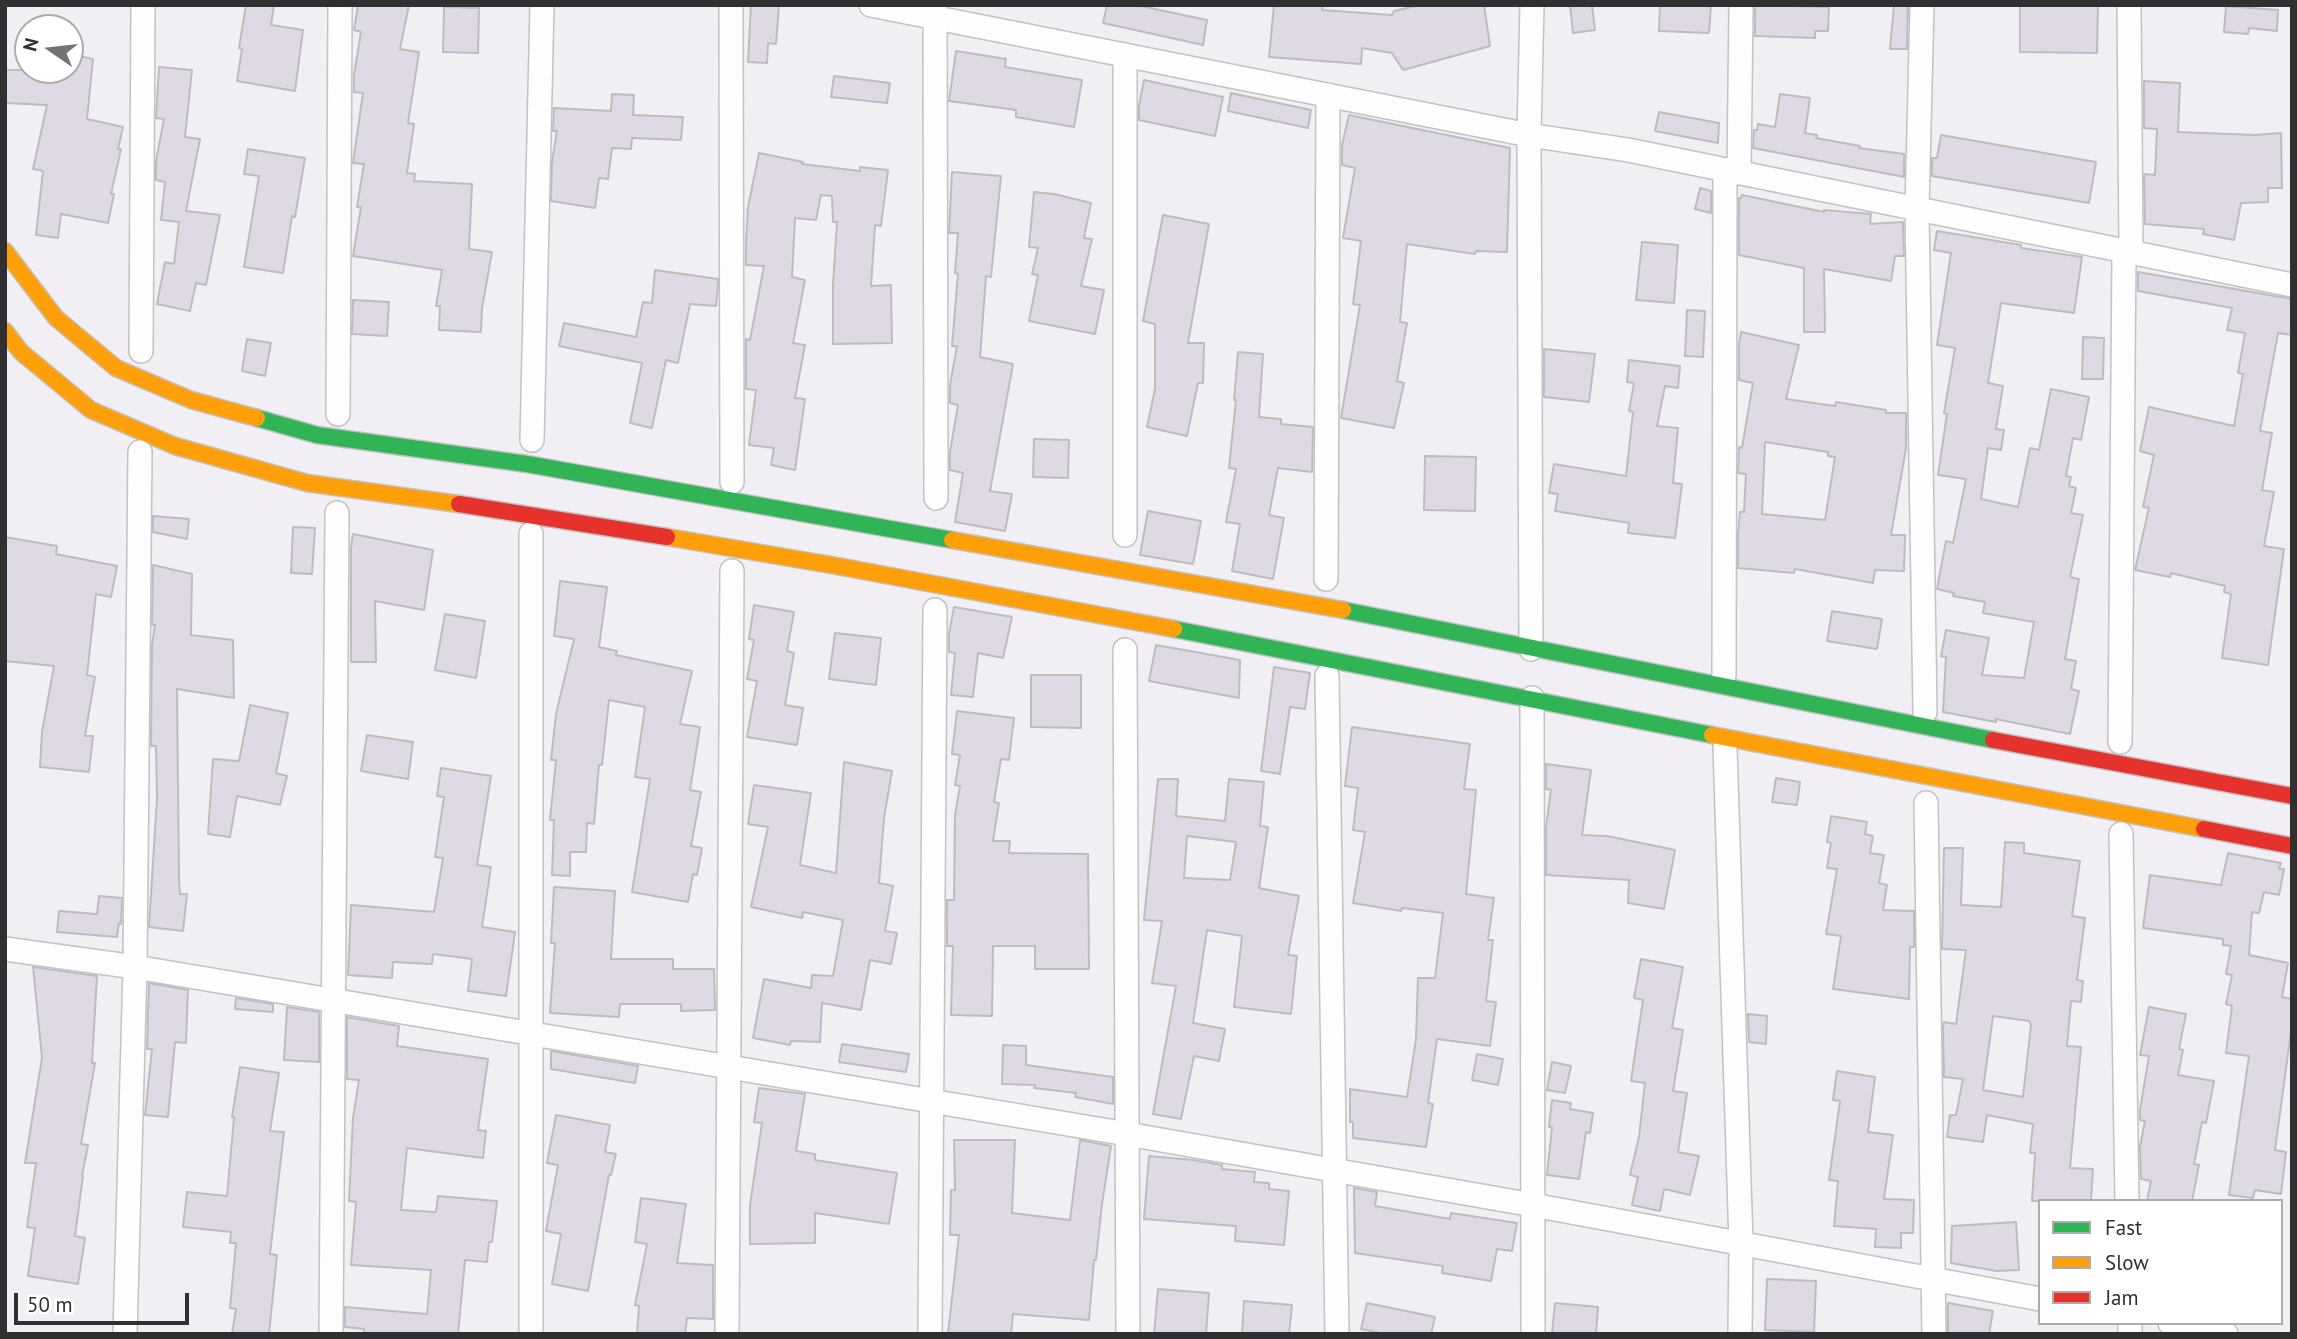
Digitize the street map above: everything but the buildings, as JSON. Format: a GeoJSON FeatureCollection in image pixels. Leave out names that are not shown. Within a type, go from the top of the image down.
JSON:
{"type":"FeatureCollection","features":[{"type":"Feature","properties":{"kind":"main road"},"geometry":{"type":"LineString","coordinates":[[5,251],[56,318],[116,368],[191,400],[317,435],[527,464],[844,526],[1385,618],[1906,724],[2292,796]]}},
{"type":"Feature","properties":{"kind":"main road"},"geometry":{"type":"LineString","coordinates":[[5,331],[21,352],[91,410],[174,446],[307,483],[838,560],[1896,772],[2292,846]]}},
{"type":"Feature","properties":{"kind":"street"},"geometry":{"type":"LineString","coordinates":[[141,351],[143,5]]}},
{"type":"Feature","properties":{"kind":"street"},"geometry":{"type":"LineString","coordinates":[[338,414],[340,5]]}},
{"type":"Feature","properties":{"kind":"street"},"geometry":{"type":"LineString","coordinates":[[532,440],[542,5]]}},
{"type":"Feature","properties":{"kind":"street"},"geometry":{"type":"LineString","coordinates":[[732,5],[732,482]]}},
{"type":"Feature","properties":{"kind":"street"},"geometry":{"type":"LineString","coordinates":[[871,5],[935,12],[1125,55],[1529,135],[1628,150],[2292,285]]}},
{"type":"Feature","properties":{"kind":"street"},"geometry":{"type":"LineString","coordinates":[[1531,649],[1529,135],[1532,5]]}},
{"type":"Feature","properties":{"kind":"street"},"geometry":{"type":"LineString","coordinates":[[1724,675],[1732,171],[1741,5]]}},
{"type":"Feature","properties":{"kind":"street"},"geometry":{"type":"LineString","coordinates":[[1922,5],[1917,209],[1925,712]]}},
{"type":"Feature","properties":{"kind":"street"},"geometry":{"type":"LineString","coordinates":[[2120,741],[2129,5]]}},
{"type":"Feature","properties":{"kind":"street"},"geometry":{"type":"LineString","coordinates":[[935,12],[936,498]]}},
{"type":"Feature","properties":{"kind":"street"},"geometry":{"type":"LineString","coordinates":[[1125,55],[1125,535]]}},
{"type":"Feature","properties":{"kind":"street"},"geometry":{"type":"LineString","coordinates":[[1326,579],[1328,95]]}},
{"type":"Feature","properties":{"kind":"street"},"geometry":{"type":"LineString","coordinates":[[125,1334],[135,967],[140,452]]}},
{"type":"Feature","properties":{"kind":"street"},"geometry":{"type":"LineString","coordinates":[[331,1334],[337,513]]}},
{"type":"Feature","properties":{"kind":"street"},"geometry":{"type":"LineString","coordinates":[[531,534],[531,1334]]}},
{"type":"Feature","properties":{"kind":"street"},"geometry":{"type":"LineString","coordinates":[[727,1334],[732,571]]}},
{"type":"Feature","properties":{"kind":"street"},"geometry":{"type":"LineString","coordinates":[[930,1334],[935,610]]}},
{"type":"Feature","properties":{"kind":"street"},"geometry":{"type":"LineString","coordinates":[[1125,650],[1128,1334]]}},
{"type":"Feature","properties":{"kind":"street"},"geometry":{"type":"LineString","coordinates":[[1327,676],[1337,1334]]}},
{"type":"Feature","properties":{"kind":"street"},"geometry":{"type":"LineString","coordinates":[[1532,698],[1533,1334]]}},
{"type":"Feature","properties":{"kind":"street"},"geometry":{"type":"LineString","coordinates":[[1725,747],[1741,1243],[1740,1334]]}},
{"type":"Feature","properties":{"kind":"street"},"geometry":{"type":"LineString","coordinates":[[1926,803],[1934,1334]]}},
{"type":"Feature","properties":{"kind":"street"},"geometry":{"type":"LineString","coordinates":[[2121,834],[2127,1199]]}},
{"type":"Feature","properties":{"kind":"street"},"geometry":{"type":"LineString","coordinates":[[5,949],[135,967],[1127,1134],[1534,1205],[2038,1299]]}},
{"type":"Feature","properties":{"kind":"street"},"geometry":{"type":"LineString","coordinates":[[2180,1325],[2226,1334]]}},
{"type":"Feature","properties":{"kind":"traffic: fast"},"geometry":{"type":"LineString","coordinates":[[257,418],[317,435],[527,464],[952,540]]}},
{"type":"Feature","properties":{"kind":"traffic: fast"},"geometry":{"type":"LineString","coordinates":[[1343,610],[1993,740]]}},
{"type":"Feature","properties":{"kind":"traffic: fast"},"geometry":{"type":"LineString","coordinates":[[1174,629],[1712,735]]}},
{"type":"Feature","properties":{"kind":"traffic: slow"},"geometry":{"type":"LineString","coordinates":[[5,251],[56,318],[116,368],[191,400],[257,418]]}},
{"type":"Feature","properties":{"kind":"traffic: slow"},"geometry":{"type":"LineString","coordinates":[[5,331],[21,352],[91,410],[175,446],[307,483],[459,504]]}},
{"type":"Feature","properties":{"kind":"traffic: slow"},"geometry":{"type":"LineString","coordinates":[[667,537],[1174,629]]}},
{"type":"Feature","properties":{"kind":"traffic: slow"},"geometry":{"type":"LineString","coordinates":[[952,540],[1343,610]]}},
{"type":"Feature","properties":{"kind":"traffic: slow"},"geometry":{"type":"LineString","coordinates":[[1712,735],[2204,829]]}},
{"type":"Feature","properties":{"kind":"traffic: jam"},"geometry":{"type":"LineString","coordinates":[[459,504],[667,537]]}},
{"type":"Feature","properties":{"kind":"traffic: jam"},"geometry":{"type":"LineString","coordinates":[[1993,740],[2292,796]]}},
{"type":"Feature","properties":{"kind":"traffic: jam"},"geometry":{"type":"LineString","coordinates":[[2204,829],[2292,846]]}}]}
